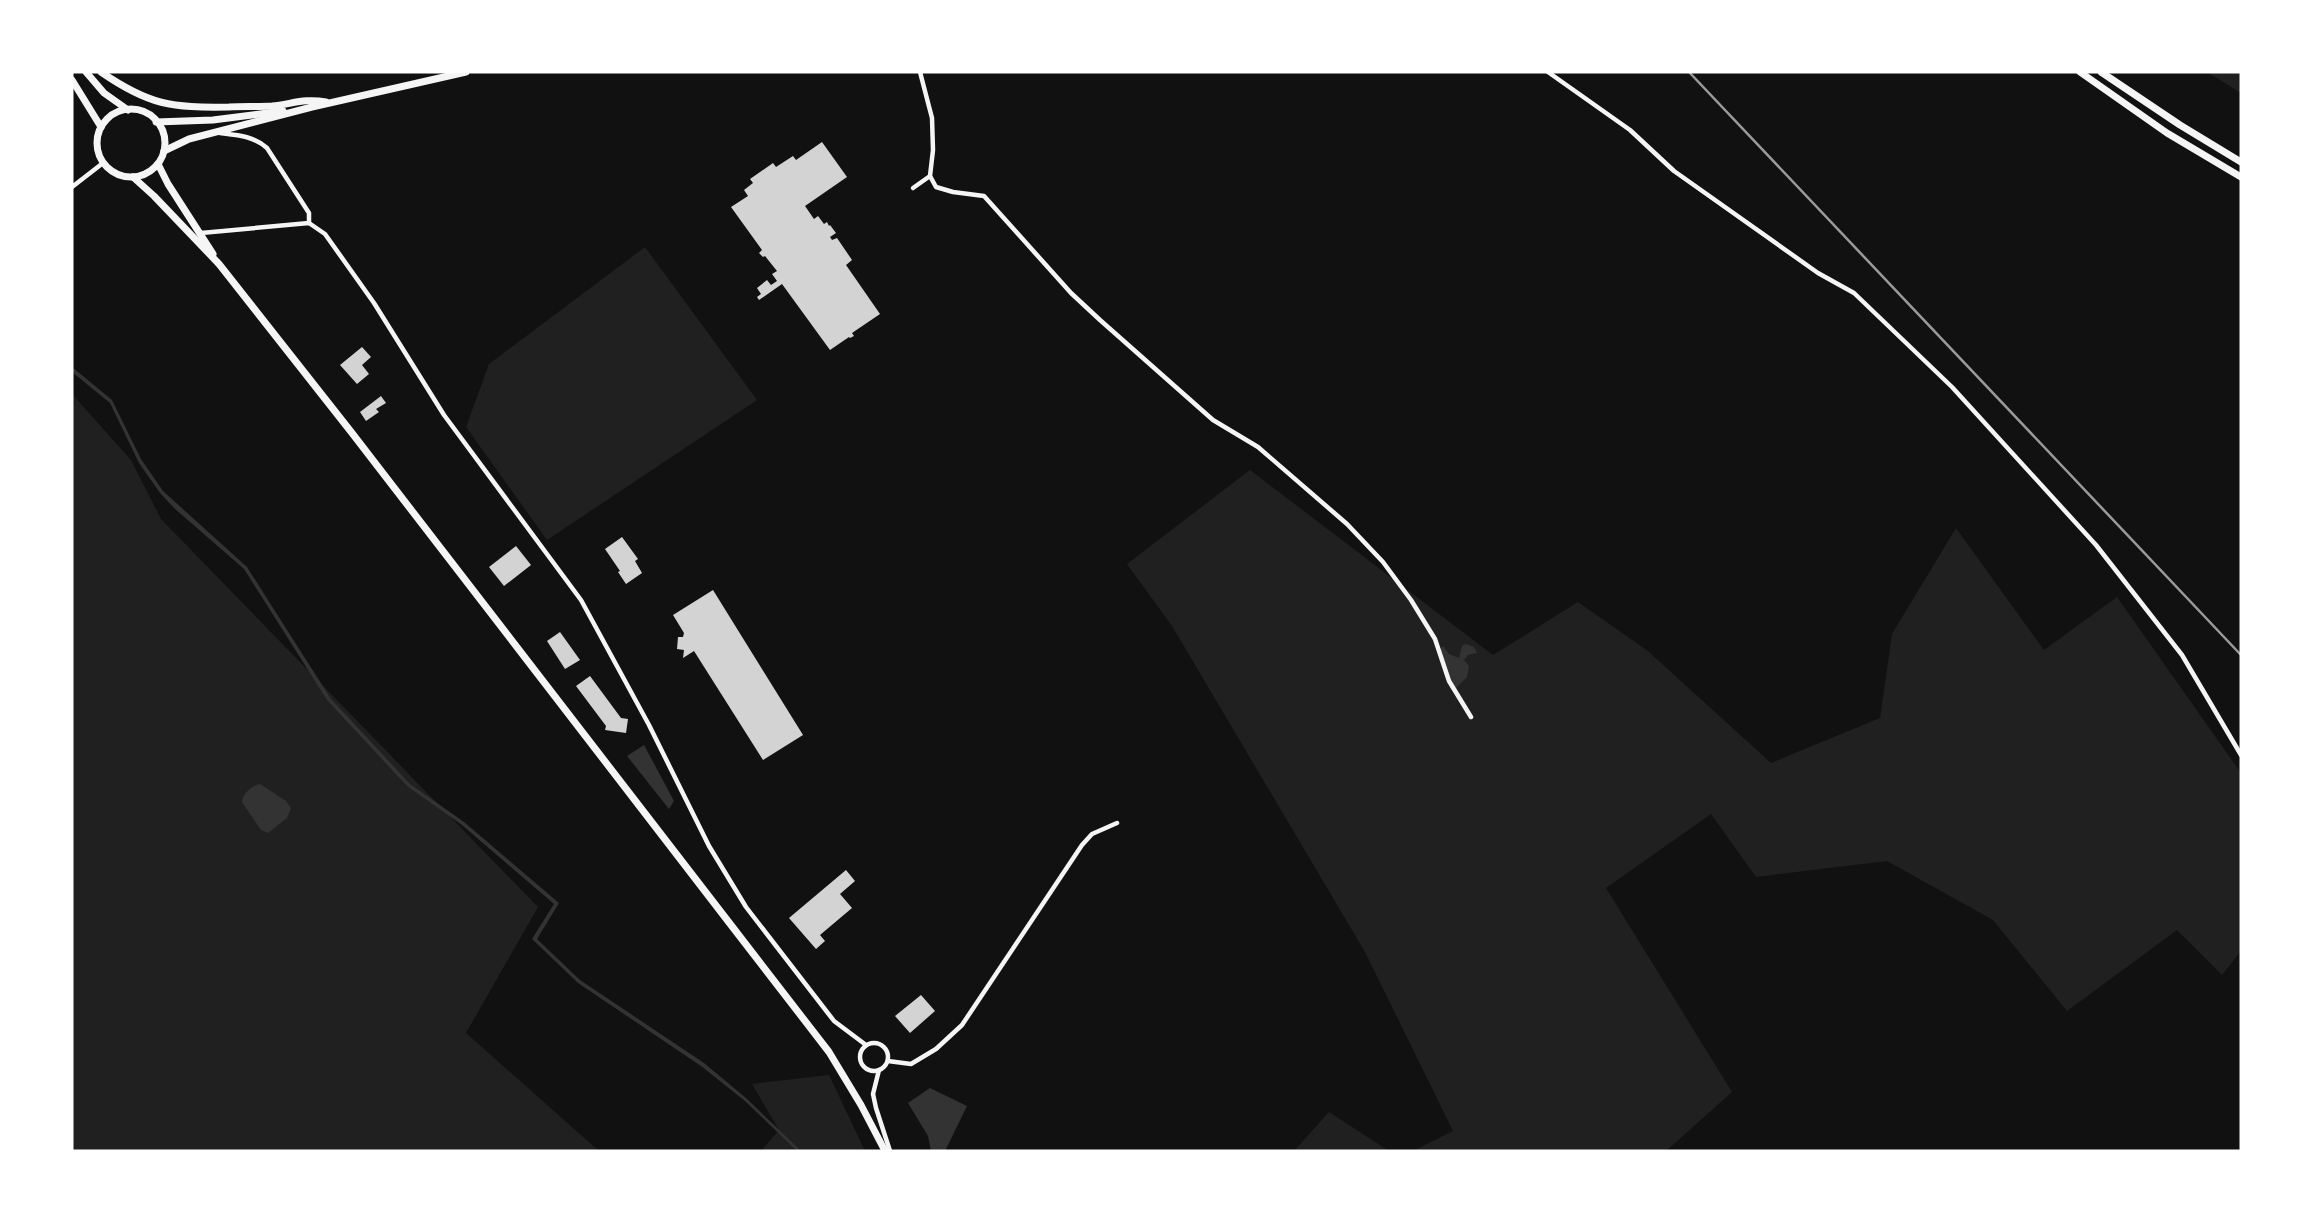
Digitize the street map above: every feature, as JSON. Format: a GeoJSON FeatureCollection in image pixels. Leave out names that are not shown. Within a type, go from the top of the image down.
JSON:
{"type":"FeatureCollection","features":[{"type":"Feature","properties":{"kind":"main road"},"geometry":{"type":"LineString","coordinates":[[86,72],[104,93],[128,110]]}},
{"type":"Feature","properties":{"kind":"main road"},"geometry":{"type":"LineString","coordinates":[[101,72],[123,88],[142,96],[164,104],[186,107],[272,106],[310,99],[330,103]]}},
{"type":"Feature","properties":{"kind":"main road"},"geometry":{"type":"LineString","coordinates":[[164,150],[189,139],[312,107],[466,72]]}},
{"type":"Feature","properties":{"kind":"main road"},"geometry":{"type":"LineString","coordinates":[[2080,72],[2167,133],[2241,177]]}},
{"type":"Feature","properties":{"kind":"main road"},"geometry":{"type":"LineString","coordinates":[[2101,72],[2241,162]]}},
{"type":"Feature","properties":{"kind":"main road"},"geometry":{"type":"LineString","coordinates":[[72,80],[101,127]]}},
{"type":"Feature","properties":{"kind":"main road"},"geometry":{"type":"LineString","coordinates":[[156,122],[164,140],[164,150],[158,164],[143,175],[133,177],[111,171],[103,163],[97,146],[101,127],[108,118],[128,110],[138,111],[156,122],[213,120],[312,107]]}},
{"type":"Feature","properties":{"kind":"main road"},"geometry":{"type":"LineString","coordinates":[[158,164],[219,264]]}},
{"type":"Feature","properties":{"kind":"main road"},"geometry":{"type":"LineString","coordinates":[[133,177],[219,264],[352,433],[829,1052],[885,1151]]}},
{"type":"Feature","properties":{"kind":"street"},"geometry":{"type":"LineString","coordinates":[[920,72],[932,118],[933,150],[930,176],[936,187],[984,196],[1090,311],[1213,420],[1258,447],[1347,524],[1383,562],[1411,600],[1435,639],[1449,681],[1471,717]]}},
{"type":"Feature","properties":{"kind":"street"},"geometry":{"type":"LineString","coordinates":[[1548,72],[1630,130],[1674,172],[1818,273],[1854,293],[1952,387],[2088,536],[2182,654],[2241,755]]}},
{"type":"Feature","properties":{"kind":"street"},"geometry":{"type":"LineString","coordinates":[[215,133],[240,135],[260,141],[309,213],[309,223]]}},
{"type":"Feature","properties":{"kind":"street"},"geometry":{"type":"LineString","coordinates":[[72,187],[103,163]]}},
{"type":"Feature","properties":{"kind":"street"},"geometry":{"type":"LineString","coordinates":[[913,188],[930,176]]}},
{"type":"Feature","properties":{"kind":"street"},"geometry":{"type":"LineString","coordinates":[[201,233],[309,223],[325,234],[374,303],[446,417],[581,600],[649,725],[709,846],[746,907],[834,1021],[866,1045]]}},
{"type":"Feature","properties":{"kind":"street"},"geometry":{"type":"LineString","coordinates":[[888,1060],[911,1064],[936,1049],[962,1025],[1082,845],[1092,834],[1117,823]]}},
{"type":"Feature","properties":{"kind":"street"},"geometry":{"type":"LineString","coordinates":[[879,1070],[870,1070],[861,1061],[861,1052],[866,1045],[880,1044],[887,1051],[888,1060],[879,1070],[873,1094],[890,1151]]}},
{"type":"Feature","properties":{"kind":"shaded area"},"geometry":{"type":"Polygon","coordinates":[[[2207,72],[2241,72],[2241,93],[2207,72]]]}},
{"type":"Feature","properties":{"kind":"shaded area"},"geometry":{"type":"Polygon","coordinates":[[[645,247],[757,400],[547,540],[466,427],[489,364],[645,247]]]}},
{"type":"Feature","properties":{"kind":"shaded area"},"geometry":{"type":"Polygon","coordinates":[[[72,367],[112,400],[141,459],[163,491],[247,567],[331,699],[410,784],[464,822],[559,903],[537,939],[580,980],[704,1063],[746,1098],[801,1151],[797,1151],[745,1101],[701,1066],[578,983],[532,939],[554,904],[462,825],[407,786],[327,700],[244,569],[160,493],[139,463],[110,403],[72,372],[72,367]]]}},
{"type":"Feature","properties":{"kind":"shaded area"},"geometry":{"type":"Polygon","coordinates":[[[72,394],[131,460],[161,519],[538,907],[466,1033],[599,1151],[72,1151],[72,394]]]}},
{"type":"Feature","properties":{"kind":"shaded area"},"geometry":{"type":"Polygon","coordinates":[[[1250,470],[1493,655],[1578,602],[1648,651],[1771,763],[1880,718],[1892,634],[1956,528],[2044,650],[2117,597],[2241,773],[2241,951],[2222,975],[2177,930],[2067,1011],[1993,920],[1887,861],[1756,877],[1711,814],[1606,888],[1732,1092],[1666,1151],[1413,1151],[1453,1131],[1365,952],[1172,626],[1127,564],[1250,470]]]}},
{"type":"Feature","properties":{"kind":"shaded area"},"geometry":{"type":"Polygon","coordinates":[[[1466,644],[1474,647],[1477,653],[1468,655],[1464,660],[1469,666],[1467,677],[1456,688],[1450,680],[1440,650],[1443,646],[1449,654],[1459,658],[1462,646],[1466,644]]]}},
{"type":"Feature","properties":{"kind":"shaded area"},"geometry":{"type":"Polygon","coordinates":[[[644,745],[674,801],[669,809],[627,756],[644,745]]]}},
{"type":"Feature","properties":{"kind":"shaded area"},"geometry":{"type":"Polygon","coordinates":[[[260,784],[286,801],[291,808],[287,818],[268,833],[261,830],[242,802],[248,790],[260,784]]]}},
{"type":"Feature","properties":{"kind":"shaded area"},"geometry":{"type":"Polygon","coordinates":[[[829,1075],[865,1151],[761,1151],[779,1130],[752,1084],[829,1075]]]}},
{"type":"Feature","properties":{"kind":"shaded area"},"geometry":{"type":"Polygon","coordinates":[[[930,1088],[967,1106],[945,1151],[931,1151],[928,1136],[908,1103],[930,1088]]]}},
{"type":"Feature","properties":{"kind":"shaded area"},"geometry":{"type":"Polygon","coordinates":[[[1329,1112],[1389,1151],[1294,1151],[1329,1112]]]}},
{"type":"Feature","properties":{"kind":"building"},"geometry":{"type":"Polygon","coordinates":[[[822,142],[847,177],[805,206],[814,219],[818,216],[836,233],[830,237],[832,240],[837,238],[852,260],[846,265],[880,314],[852,333],[854,336],[830,350],[782,284],[759,300],[757,297],[761,294],[757,288],[767,280],[771,285],[777,281],[772,274],[777,271],[765,256],[759,253],[762,250],[731,207],[748,196],[744,190],[753,183],[750,179],[773,163],[776,167],[793,156],[796,160],[822,142]]]}},
{"type":"Feature","properties":{"kind":"building"},"geometry":{"type":"Polygon","coordinates":[[[362,347],[371,357],[362,365],[369,374],[357,384],[340,365],[362,347]]]}},
{"type":"Feature","properties":{"kind":"building"},"geometry":{"type":"Polygon","coordinates":[[[381,396],[386,403],[376,409],[379,412],[366,421],[360,412],[381,396]]]}},
{"type":"Feature","properties":{"kind":"building"},"geometry":{"type":"Polygon","coordinates":[[[622,537],[638,559],[635,561],[642,573],[626,584],[605,549],[622,537]]]}},
{"type":"Feature","properties":{"kind":"building"},"geometry":{"type":"Polygon","coordinates":[[[516,546],[531,565],[504,586],[489,567],[516,546]]]}},
{"type":"Feature","properties":{"kind":"building"},"geometry":{"type":"Polygon","coordinates":[[[713,590],[803,735],[763,760],[694,651],[683,658],[684,650],[677,649],[678,637],[683,637],[684,633],[673,615],[713,590]]]}},
{"type":"Feature","properties":{"kind":"building"},"geometry":{"type":"Polygon","coordinates":[[[560,632],[580,660],[565,669],[547,641],[560,632]]]}},
{"type":"Feature","properties":{"kind":"building"},"geometry":{"type":"Polygon","coordinates":[[[590,676],[621,718],[628,719],[626,733],[605,730],[606,726],[576,686],[590,676]]]}},
{"type":"Feature","properties":{"kind":"building"},"geometry":{"type":"Polygon","coordinates":[[[846,870],[855,881],[840,894],[852,908],[820,935],[825,941],[816,949],[789,918],[846,870]]]}},
{"type":"Feature","properties":{"kind":"building"},"geometry":{"type":"Polygon","coordinates":[[[921,995],[935,1011],[910,1033],[895,1016],[921,995]]]}},
{"type":"Feature","properties":{"kind":"railway"},"geometry":{"type":"LineString","coordinates":[[1689,72],[2241,655]]}}]}
